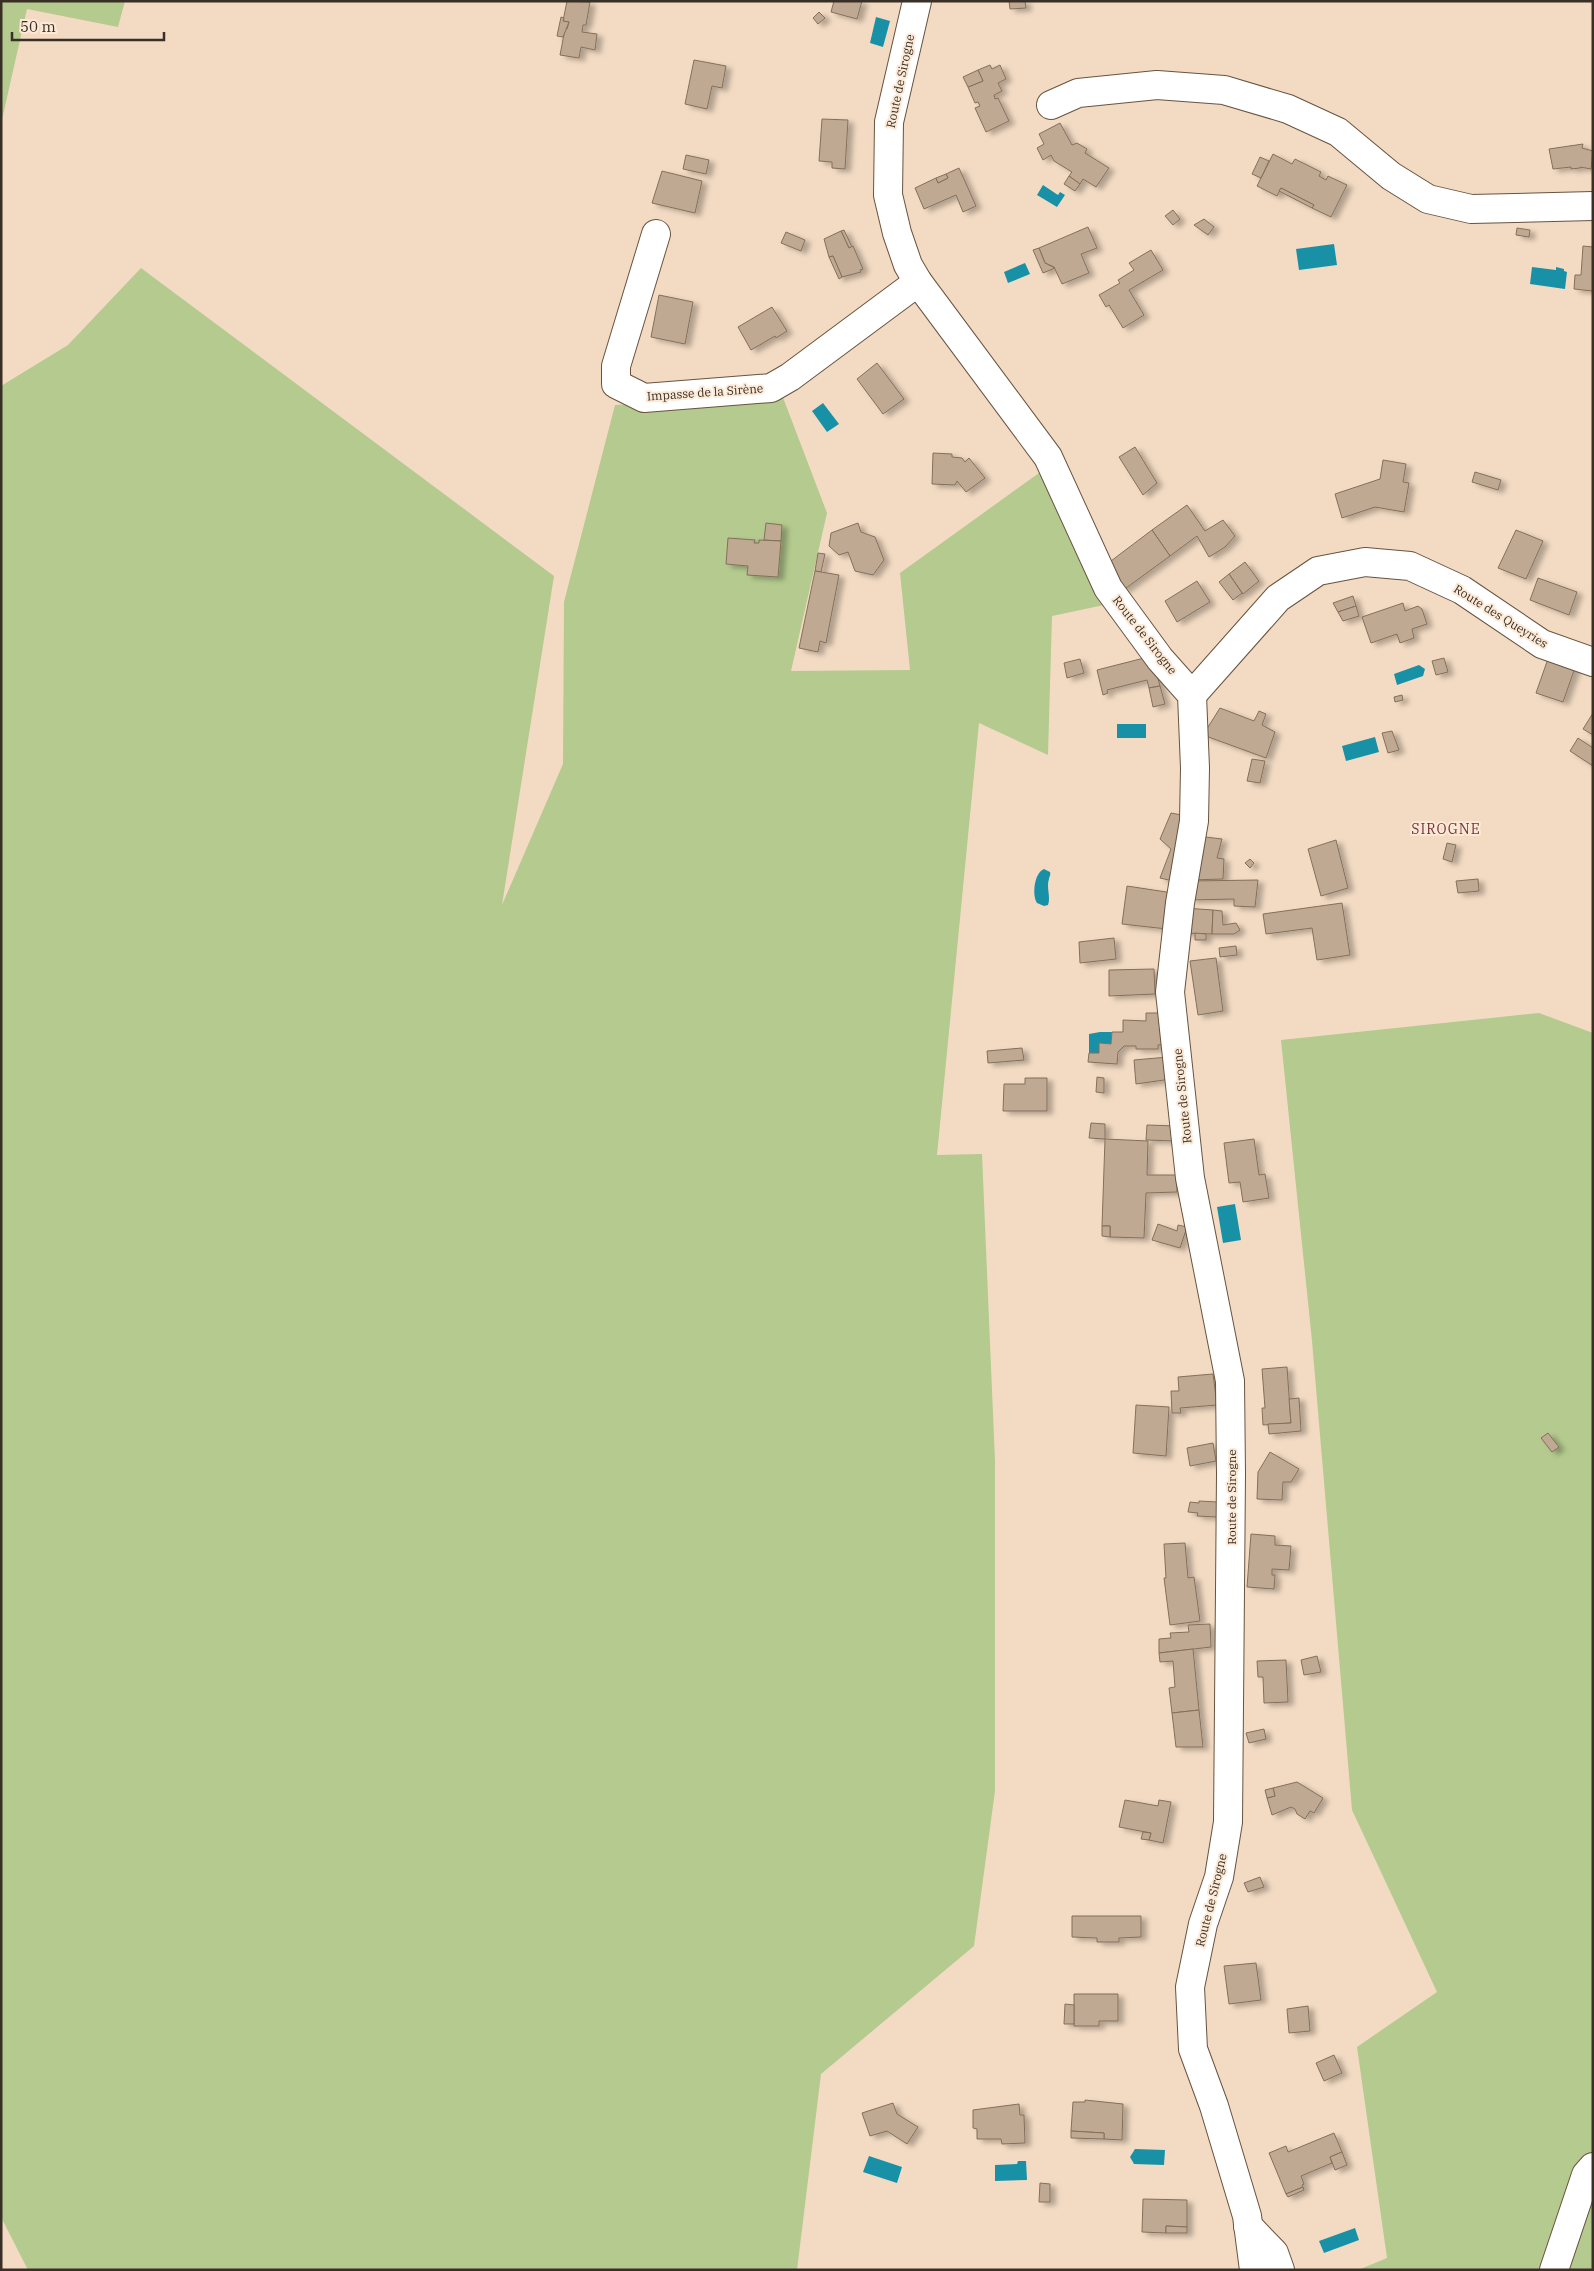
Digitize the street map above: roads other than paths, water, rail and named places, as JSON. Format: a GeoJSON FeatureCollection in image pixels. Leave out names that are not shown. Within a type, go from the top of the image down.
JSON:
{"type":"FeatureCollection","features":[{"type":"Feature","properties":{"kind":"street","name":"Route de Sirogne"},"geometry":{"type":"LineString","coordinates":[[918,1],[889,122],[888,195],[897,233],[908,265],[918,282],[1048,457],[1108,588],[1160,659],[1192,695],[1195,768],[1194,821],[1180,903],[1170,992],[1190,1178],[1230,1381],[1231,1483],[1228,1822],[1219,1877],[1203,1924],[1190,1987],[1193,2049],[1217,2115],[1247,2216],[1254,2270]]}},
{"type":"Feature","properties":{"kind":"street"},"geometry":{"type":"LineString","coordinates":[[1051,104],[1078,94],[1156,85],[1224,90],[1288,109],[1338,132],[1391,176],[1428,199],[1471,209],[1593,206]]}},
{"type":"Feature","properties":{"kind":"street","name":"Impasse de la Sirène"},"geometry":{"type":"LineString","coordinates":[[656,234],[616,366],[616,384],[644,398],[771,388],[790,377],[918,282]]}},
{"type":"Feature","properties":{"kind":"street","name":"Route des Queyries"},"geometry":{"type":"LineString","coordinates":[[1192,695],[1278,598],[1318,571],[1365,562],[1410,566],[1462,590],[1542,644],[1593,662]]}},
{"type":"Feature","properties":{"kind":"street"},"geometry":{"type":"LineString","coordinates":[[1554,2270],[1586,2175],[1593,2167]]}},
{"type":"Feature","properties":{"kind":"street"},"geometry":{"type":"LineString","coordinates":[[1248,2226],[1274,2253],[1280,2270]]}},
{"type":"Feature","properties":{"kind":"water"},"geometry":{"type":"Polygon","coordinates":[[[876,17],[890,21],[883,47],[870,43],[876,17]]]}},
{"type":"Feature","properties":{"kind":"water"},"geometry":{"type":"Polygon","coordinates":[[[1043,185],[1058,195],[1060,192],[1065,195],[1057,207],[1037,195],[1043,185]]]}},
{"type":"Feature","properties":{"kind":"water"},"geometry":{"type":"Polygon","coordinates":[[[1334,244],[1337,265],[1299,270],[1296,249],[1334,244]]]}},
{"type":"Feature","properties":{"kind":"water"},"geometry":{"type":"Polygon","coordinates":[[[1025,263],[1030,274],[1008,283],[1004,272],[1025,263]]]}},
{"type":"Feature","properties":{"kind":"water"},"geometry":{"type":"Polygon","coordinates":[[[1532,267],[1564,269],[1567,272],[1565,289],[1530,284],[1532,267]]]}},
{"type":"Feature","properties":{"kind":"water"},"geometry":{"type":"Polygon","coordinates":[[[823,403],[839,424],[827,432],[812,411],[823,403]]]}},
{"type":"Feature","properties":{"kind":"water"},"geometry":{"type":"Polygon","coordinates":[[[1419,665],[1425,669],[1423,676],[1397,685],[1394,674],[1419,665]]]}},
{"type":"Feature","properties":{"kind":"water"},"geometry":{"type":"Polygon","coordinates":[[[1117,724],[1146,724],[1146,738],[1117,738],[1117,724]]]}},
{"type":"Feature","properties":{"kind":"water"},"geometry":{"type":"Polygon","coordinates":[[[1375,737],[1379,752],[1346,761],[1342,746],[1375,737]]]}},
{"type":"Feature","properties":{"kind":"water"},"geometry":{"type":"Polygon","coordinates":[[[1044,869],[1050,872],[1050,874],[1048,882],[1049,902],[1048,905],[1044,906],[1037,903],[1034,890],[1036,879],[1044,869]]]}},
{"type":"Feature","properties":{"kind":"water"},"geometry":{"type":"Polygon","coordinates":[[[1112,1032],[1111,1044],[1100,1043],[1099,1053],[1089,1053],[1089,1034],[1112,1032]]]}},
{"type":"Feature","properties":{"kind":"water"},"geometry":{"type":"Polygon","coordinates":[[[1235,1204],[1241,1240],[1223,1243],[1217,1207],[1235,1204]]]}},
{"type":"Feature","properties":{"kind":"water"},"geometry":{"type":"Polygon","coordinates":[[[1135,2149],[1165,2150],[1164,2165],[1134,2164],[1130,2157],[1135,2149]]]}},
{"type":"Feature","properties":{"kind":"water"},"geometry":{"type":"Polygon","coordinates":[[[869,2156],[902,2167],[897,2183],[863,2172],[869,2156]]]}},
{"type":"Feature","properties":{"kind":"water"},"geometry":{"type":"Polygon","coordinates":[[[1018,2161],[1026,2161],[1027,2180],[995,2181],[995,2165],[1017,2164],[1018,2161]]]}},
{"type":"Feature","properties":{"kind":"water"},"geometry":{"type":"Polygon","coordinates":[[[1355,2228],[1359,2240],[1324,2253],[1319,2241],[1355,2228]]]}},
{"type":"Feature","properties":{"kind":"district","name":"SIROGNE"},"geometry":{"type":"Point","coordinates":[1446,829]}}]}
